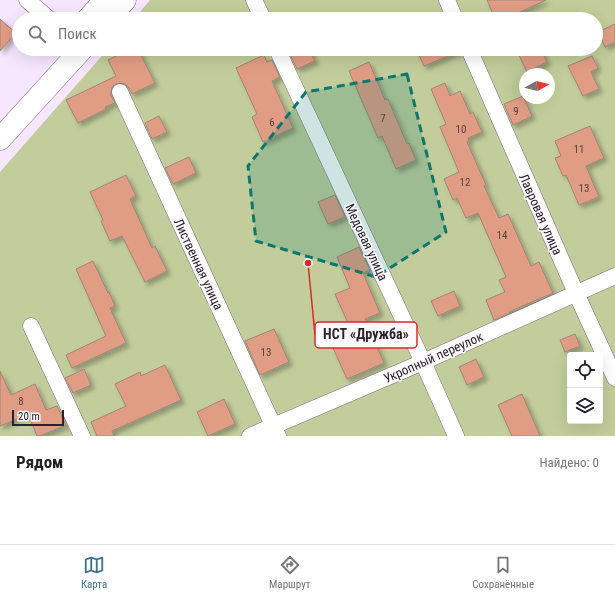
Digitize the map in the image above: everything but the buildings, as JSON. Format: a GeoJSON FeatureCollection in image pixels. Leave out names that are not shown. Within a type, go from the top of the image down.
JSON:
{"type":"FeatureCollection","features":[{"type":"Feature","properties":{"kind":"main road"},"geometry":{"type":"LineString","coordinates":[[94,12],[105,0]]}},
{"type":"Feature","properties":{"kind":"main road"},"geometry":{"type":"LineString","coordinates":[[114,12],[125,0]]}},
{"type":"Feature","properties":{"kind":"main road"},"geometry":{"type":"LineString","coordinates":[[0,117],[56,56]]}},
{"type":"Feature","properties":{"kind":"main road"},"geometry":{"type":"LineString","coordinates":[[0,139],[76,56]]}},
{"type":"Feature","properties":{"kind":"street"},"geometry":{"type":"LineString","coordinates":[[27,0],[41,12]]}},
{"type":"Feature","properties":{"kind":"street"},"geometry":{"type":"LineString","coordinates":[[254,0],[260,12]]}},
{"type":"Feature","properties":{"kind":"street"},"geometry":{"type":"LineString","coordinates":[[447,0],[453,12]]}},
{"type":"Feature","properties":{"kind":"street","name":"Медовая улица"},"geometry":{"type":"LineString","coordinates":[[280,56],[456,436]]}},
{"type":"Feature","properties":{"kind":"street","name":"Лавровая улица"},"geometry":{"type":"LineString","coordinates":[[472,56],[615,378]]}},
{"type":"Feature","properties":{"kind":"street","name":"Лиственная улица"},"geometry":{"type":"LineString","coordinates":[[120,92],[276,431]]}},
{"type":"Feature","properties":{"kind":"street","name":"Укропный переулок"},"geometry":{"type":"LineString","coordinates":[[250,436],[276,431],[423,362],[615,276]]}},
{"type":"Feature","properties":{"kind":"street"},"geometry":{"type":"LineString","coordinates":[[30,326],[82,436]]}},
{"type":"Feature","properties":{"kind":"highlighted area"},"geometry":{"type":"Polygon","coordinates":[[[407,74],[446,232],[376,277],[256,241],[248,166],[306,92],[407,74]]]}},
{"type":"Feature","properties":{"kind":"green space"},"geometry":{"type":"Polygon","coordinates":[[[150,0],[615,0],[615,436],[0,436],[0,172],[102,56],[603,56],[603,12],[140,12],[150,0]]]}},
{"type":"Feature","properties":{"kind":"place","name":"НСТ «Дружба»"},"geometry":{"type":"Point","coordinates":[308,263]}}]}
